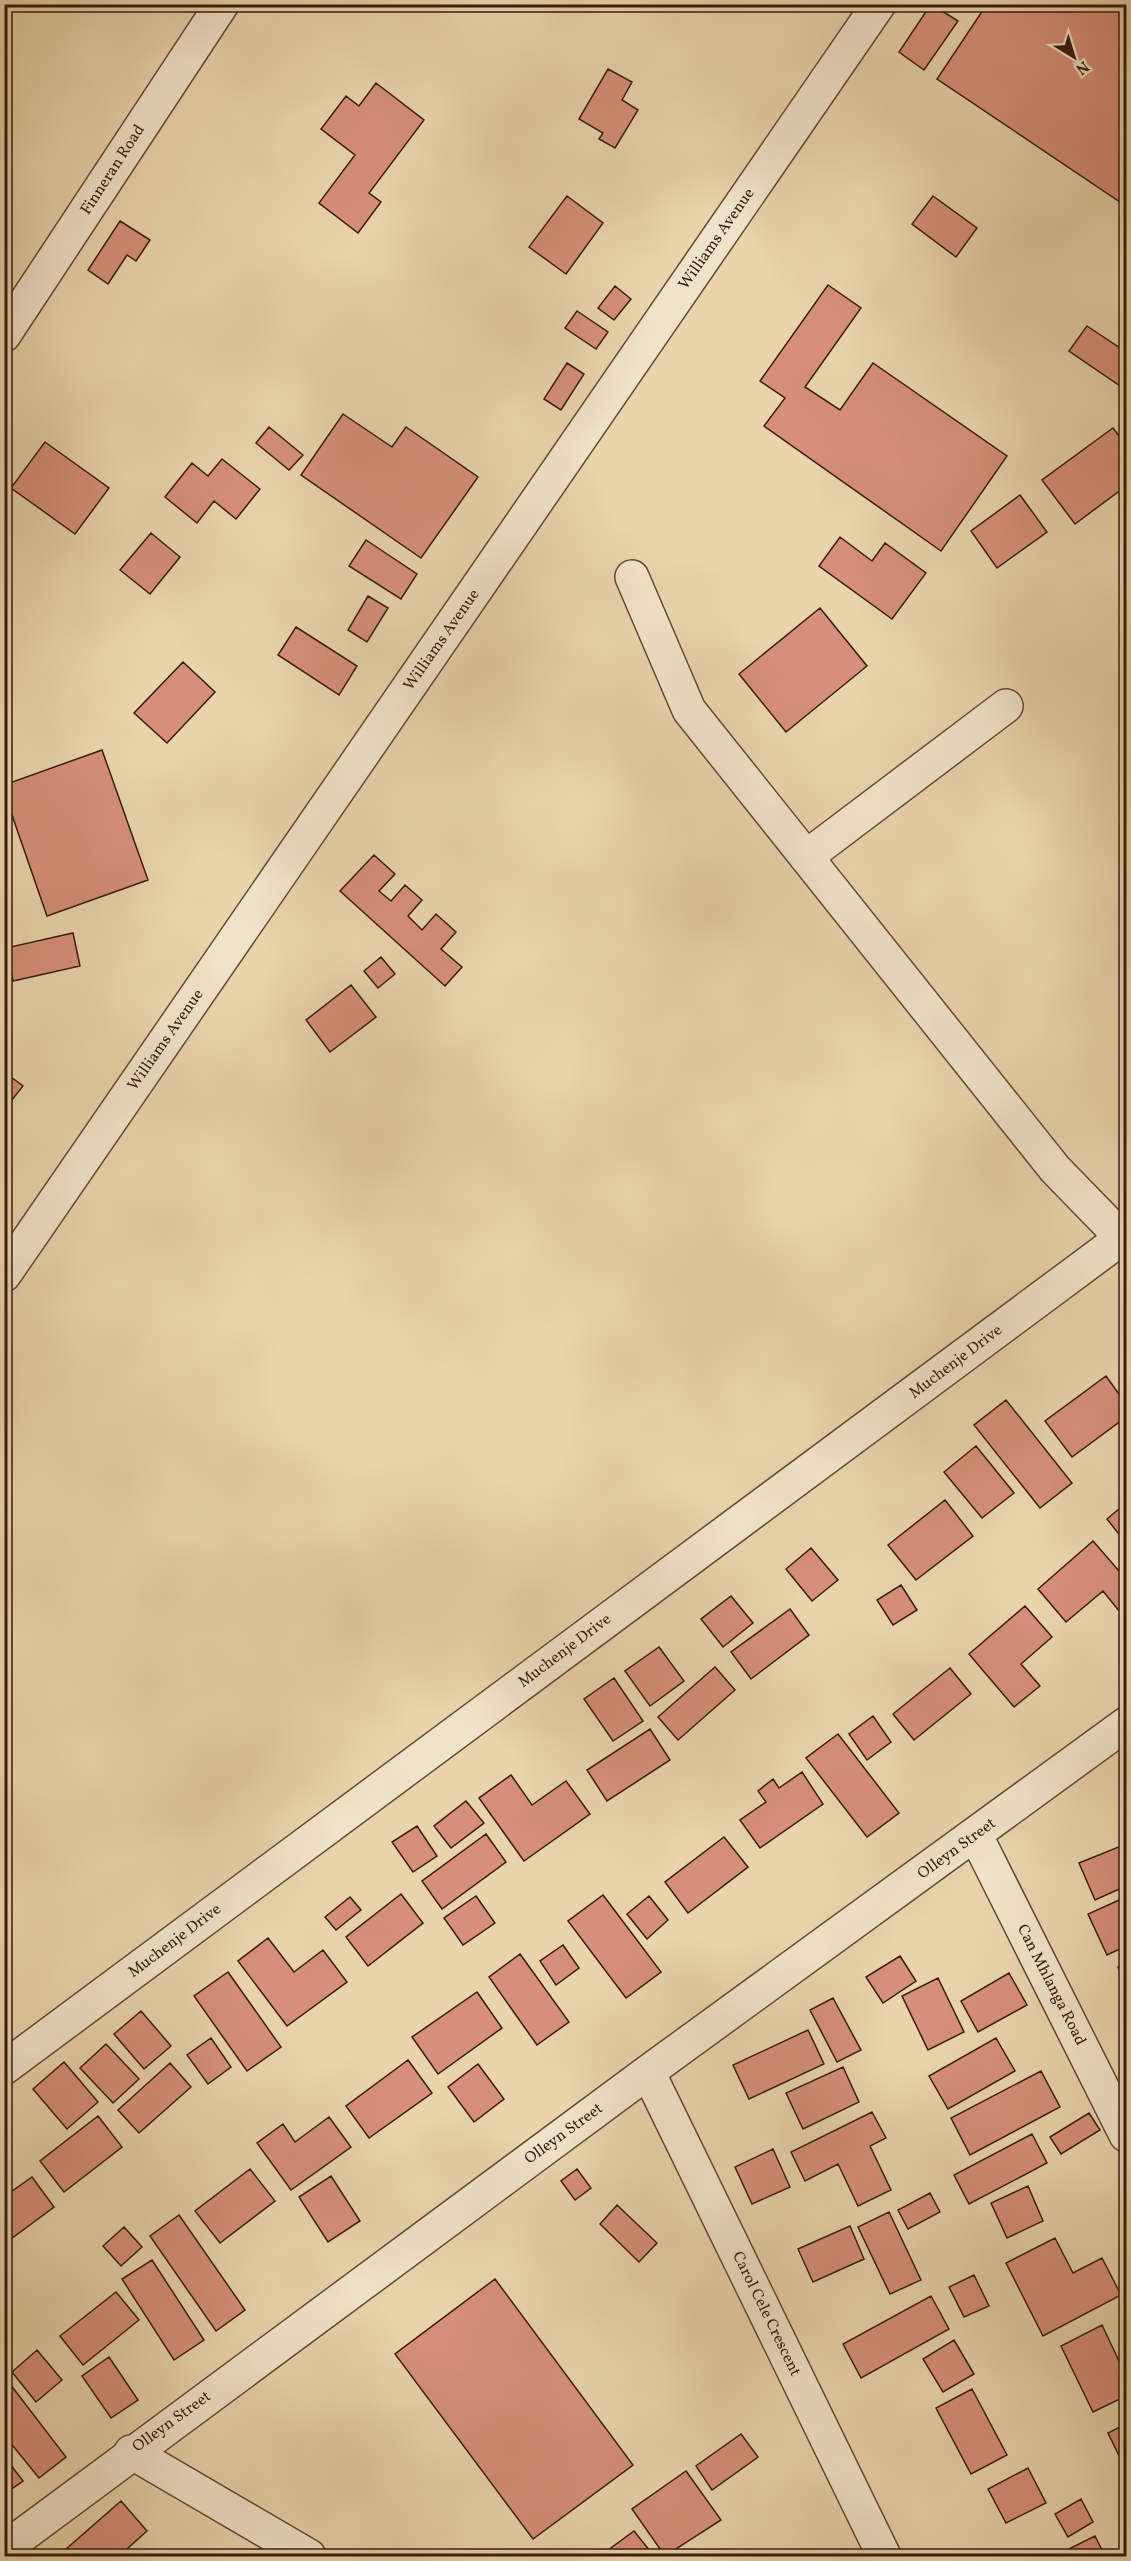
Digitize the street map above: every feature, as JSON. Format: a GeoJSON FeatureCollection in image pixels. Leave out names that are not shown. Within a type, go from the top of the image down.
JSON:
{"type":"FeatureCollection","features":[{"type":"Feature","properties":{"kind":"street","name":"Finneran Road"},"geometry":{"type":"LineString","coordinates":[[4,335],[222,4]]}},
{"type":"Feature","properties":{"kind":"street","name":"Williams Avenue"},"geometry":{"type":"LineString","coordinates":[[4,1275],[879,4]]}},
{"type":"Feature","properties":{"kind":"street"},"geometry":{"type":"LineString","coordinates":[[632,577],[689,710],[1054,1168],[1126,1238]]}},
{"type":"Feature","properties":{"kind":"street"},"geometry":{"type":"LineString","coordinates":[[806,857],[1006,706]]}},
{"type":"Feature","properties":{"kind":"street","name":"Muchenje Drive"},"geometry":{"type":"LineString","coordinates":[[4,2068],[1126,1238]]}},
{"type":"Feature","properties":{"kind":"street","name":"Olleyn Street"},"geometry":{"type":"LineString","coordinates":[[4,2549],[131,2452],[648,2072],[976,1836],[1126,1724]]}},
{"type":"Feature","properties":{"kind":"street","name":"Can Mhlanga Road"},"geometry":{"type":"LineString","coordinates":[[976,1836],[1126,2135]]}},
{"type":"Feature","properties":{"kind":"street","name":"Carol Cele Crescent"},"geometry":{"type":"LineString","coordinates":[[648,2072],[884,2556]]}},
{"type":"Feature","properties":{"kind":"street"},"geometry":{"type":"LineString","coordinates":[[131,2452],[309,2556]]}},
{"type":"Feature","properties":{"kind":"building"},"geometry":{"type":"Polygon","coordinates":[[[931,4],[958,21],[924,70],[899,52],[931,4]]]}},
{"type":"Feature","properties":{"kind":"building"},"geometry":{"type":"Polygon","coordinates":[[[987,4],[1126,4],[1126,206],[937,79],[987,4]]]}},
{"type":"Feature","properties":{"kind":"building"},"geometry":{"type":"Polygon","coordinates":[[[608,69],[632,82],[622,100],[638,110],[615,148],[599,139],[603,133],[579,119],[608,69]]]}},
{"type":"Feature","properties":{"kind":"building"},"geometry":{"type":"Polygon","coordinates":[[[376,83],[424,120],[369,193],[381,202],[358,233],[319,203],[355,155],[321,129],[346,96],[359,106],[376,83]]]}},
{"type":"Feature","properties":{"kind":"building"},"geometry":{"type":"Polygon","coordinates":[[[567,196],[603,223],[566,274],[529,247],[567,196]]]}},
{"type":"Feature","properties":{"kind":"building"},"geometry":{"type":"Polygon","coordinates":[[[933,196],[977,228],[956,257],[912,224],[933,196]]]}},
{"type":"Feature","properties":{"kind":"building"},"geometry":{"type":"Polygon","coordinates":[[[120,221],[150,240],[136,261],[127,255],[108,284],[88,270],[120,221]]]}},
{"type":"Feature","properties":{"kind":"building"},"geometry":{"type":"Polygon","coordinates":[[[828,285],[861,308],[805,387],[840,410],[873,363],[1007,456],[941,551],[764,426],[785,398],[760,381],[828,285]]]}},
{"type":"Feature","properties":{"kind":"building"},"geometry":{"type":"Polygon","coordinates":[[[615,286],[631,299],[614,320],[598,308],[615,286]]]}},
{"type":"Feature","properties":{"kind":"building"},"geometry":{"type":"Polygon","coordinates":[[[577,311],[608,332],[596,349],[565,328],[577,311]]]}},
{"type":"Feature","properties":{"kind":"building"},"geometry":{"type":"Polygon","coordinates":[[[1087,326],[1126,352],[1126,390],[1069,351],[1087,326]]]}},
{"type":"Feature","properties":{"kind":"building"},"geometry":{"type":"Polygon","coordinates":[[[567,363],[584,374],[561,410],[544,399],[567,363]]]}},
{"type":"Feature","properties":{"kind":"building"},"geometry":{"type":"Polygon","coordinates":[[[343,414],[392,447],[406,427],[478,477],[421,558],[301,475],[343,414]]]}},
{"type":"Feature","properties":{"kind":"building"},"geometry":{"type":"Polygon","coordinates":[[[269,427],[303,455],[289,470],[256,443],[269,427]]]}},
{"type":"Feature","properties":{"kind":"building"},"geometry":{"type":"Polygon","coordinates":[[[1113,428],[1126,445],[1126,486],[1075,524],[1042,480],[1113,428]]]}},
{"type":"Feature","properties":{"kind":"building"},"geometry":{"type":"Polygon","coordinates":[[[45,442],[109,488],[75,534],[11,488],[45,442]]]}},
{"type":"Feature","properties":{"kind":"building"},"geometry":{"type":"Polygon","coordinates":[[[222,459],[260,489],[236,519],[214,501],[197,523],[165,497],[192,463],[208,476],[222,459]]]}},
{"type":"Feature","properties":{"kind":"building"},"geometry":{"type":"Polygon","coordinates":[[[1020,495],[1047,532],[997,568],[971,531],[1020,495]]]}},
{"type":"Feature","properties":{"kind":"building"},"geometry":{"type":"Polygon","coordinates":[[[151,533],[180,557],[150,594],[120,570],[151,533]]]}},
{"type":"Feature","properties":{"kind":"building"},"geometry":{"type":"Polygon","coordinates":[[[840,537],[872,561],[885,543],[926,573],[892,619],[819,566],[840,537]]]}},
{"type":"Feature","properties":{"kind":"building"},"geometry":{"type":"Polygon","coordinates":[[[366,540],[417,574],[401,599],[349,566],[366,540]]]}},
{"type":"Feature","properties":{"kind":"building"},"geometry":{"type":"Polygon","coordinates":[[[368,596],[388,608],[367,642],[348,630],[368,596]]]}},
{"type":"Feature","properties":{"kind":"building"},"geometry":{"type":"Polygon","coordinates":[[[820,608],[867,666],[786,732],[739,674],[820,608]]]}},
{"type":"Feature","properties":{"kind":"building"},"geometry":{"type":"Polygon","coordinates":[[[296,627],[357,666],[339,695],[278,655],[296,627]]]}},
{"type":"Feature","properties":{"kind":"building"},"geometry":{"type":"Polygon","coordinates":[[[183,662],[215,692],[167,743],[134,713],[183,662]]]}},
{"type":"Feature","properties":{"kind":"building"},"geometry":{"type":"Polygon","coordinates":[[[102,750],[148,880],[47,916],[4,792],[4,785],[102,750]]]}},
{"type":"Feature","properties":{"kind":"building"},"geometry":{"type":"Polygon","coordinates":[[[374,855],[395,874],[379,891],[391,901],[405,885],[422,900],[408,916],[422,930],[436,914],[456,932],[441,949],[462,967],[445,986],[340,891],[374,855]]]}},
{"type":"Feature","properties":{"kind":"building"},"geometry":{"type":"Polygon","coordinates":[[[73,933],[80,966],[13,981],[6,948],[73,933]]]}},
{"type":"Feature","properties":{"kind":"building"},"geometry":{"type":"Polygon","coordinates":[[[381,957],[395,974],[378,988],[364,971],[381,957]]]}},
{"type":"Feature","properties":{"kind":"building"},"geometry":{"type":"Polygon","coordinates":[[[351,985],[376,1017],[330,1052],[306,1020],[351,985]]]}},
{"type":"Feature","properties":{"kind":"building"},"geometry":{"type":"Polygon","coordinates":[[[4,1072],[23,1086],[4,1110],[4,1072]]]}},
{"type":"Feature","properties":{"kind":"building"},"geometry":{"type":"Polygon","coordinates":[[[1106,1376],[1126,1404],[1126,1417],[1072,1457],[1045,1421],[1106,1376]]]}},
{"type":"Feature","properties":{"kind":"building"},"geometry":{"type":"Polygon","coordinates":[[[1006,1400],[1072,1483],[1040,1508],[974,1425],[1006,1400]]]}},
{"type":"Feature","properties":{"kind":"building"},"geometry":{"type":"Polygon","coordinates":[[[976,1446],[1014,1493],[982,1518],[944,1472],[976,1446]]]}},
{"type":"Feature","properties":{"kind":"building"},"geometry":{"type":"Polygon","coordinates":[[[945,1500],[973,1536],[916,1580],[888,1545],[945,1500]]]}},
{"type":"Feature","properties":{"kind":"building"},"geometry":{"type":"Polygon","coordinates":[[[1126,1503],[1126,1543],[1107,1519],[1126,1503]]]}},
{"type":"Feature","properties":{"kind":"building"},"geometry":{"type":"Polygon","coordinates":[[[1093,1541],[1126,1579],[1126,1614],[1124,1617],[1103,1591],[1066,1622],[1038,1589],[1093,1541]]]}},
{"type":"Feature","properties":{"kind":"building"},"geometry":{"type":"Polygon","coordinates":[[[811,1548],[838,1580],[812,1601],[786,1569],[811,1548]]]}},
{"type":"Feature","properties":{"kind":"building"},"geometry":{"type":"Polygon","coordinates":[[[901,1585],[917,1610],[893,1625],[877,1600],[901,1585]]]}},
{"type":"Feature","properties":{"kind":"building"},"geometry":{"type":"Polygon","coordinates":[[[731,1596],[753,1623],[723,1647],[701,1619],[731,1596]]]}},
{"type":"Feature","properties":{"kind":"building"},"geometry":{"type":"Polygon","coordinates":[[[1025,1606],[1052,1637],[1021,1664],[1040,1686],[1014,1707],[969,1654],[1025,1606]]]}},
{"type":"Feature","properties":{"kind":"building"},"geometry":{"type":"Polygon","coordinates":[[[790,1609],[809,1635],[751,1679],[731,1652],[790,1609]]]}},
{"type":"Feature","properties":{"kind":"building"},"geometry":{"type":"Polygon","coordinates":[[[659,1647],[684,1681],[650,1706],[625,1671],[659,1647]]]}},
{"type":"Feature","properties":{"kind":"building"},"geometry":{"type":"Polygon","coordinates":[[[715,1667],[735,1690],[678,1740],[658,1717],[715,1667]]]}},
{"type":"Feature","properties":{"kind":"building"},"geometry":{"type":"Polygon","coordinates":[[[950,1668],[971,1694],[914,1740],[893,1714],[950,1668]]]}},
{"type":"Feature","properties":{"kind":"building"},"geometry":{"type":"Polygon","coordinates":[[[614,1678],[643,1721],[613,1741],[584,1699],[614,1678]]]}},
{"type":"Feature","properties":{"kind":"building"},"geometry":{"type":"Polygon","coordinates":[[[873,1716],[891,1742],[867,1760],[849,1734],[873,1716]]]}},
{"type":"Feature","properties":{"kind":"building"},"geometry":{"type":"Polygon","coordinates":[[[650,1729],[670,1760],[607,1801],[587,1770],[650,1729]]]}},
{"type":"Feature","properties":{"kind":"building"},"geometry":{"type":"Polygon","coordinates":[[[838,1734],[899,1813],[867,1837],[806,1758],[838,1734]]]}},
{"type":"Feature","properties":{"kind":"building"},"geometry":{"type":"Polygon","coordinates":[[[802,1772],[823,1804],[760,1848],[740,1820],[766,1802],[758,1791],[773,1779],[779,1788],[802,1772]]]}},
{"type":"Feature","properties":{"kind":"building"},"geometry":{"type":"Polygon","coordinates":[[[511,1775],[532,1805],[566,1781],[590,1814],[524,1861],[479,1798],[511,1775]]]}},
{"type":"Feature","properties":{"kind":"building"},"geometry":{"type":"Polygon","coordinates":[[[466,1801],[484,1823],[451,1848],[434,1826],[466,1801]]]}},
{"type":"Feature","properties":{"kind":"building"},"geometry":{"type":"Polygon","coordinates":[[[417,1826],[437,1856],[413,1872],[392,1842],[417,1826]]]}},
{"type":"Feature","properties":{"kind":"building"},"geometry":{"type":"Polygon","coordinates":[[[486,1834],[506,1862],[442,1909],[422,1881],[486,1834]]]}},
{"type":"Feature","properties":{"kind":"building"},"geometry":{"type":"Polygon","coordinates":[[[724,1837],[748,1867],[688,1913],[665,1882],[724,1837]]]}},
{"type":"Feature","properties":{"kind":"building"},"geometry":{"type":"Polygon","coordinates":[[[1126,1844],[1126,1886],[1095,1900],[1079,1863],[1126,1844]]]}},
{"type":"Feature","properties":{"kind":"building"},"geometry":{"type":"Polygon","coordinates":[[[401,1894],[423,1923],[368,1966],[346,1937],[401,1894]]]}},
{"type":"Feature","properties":{"kind":"building"},"geometry":{"type":"Polygon","coordinates":[[[603,1895],[661,1972],[626,1998],[568,1921],[603,1895]]]}},
{"type":"Feature","properties":{"kind":"building"},"geometry":{"type":"Polygon","coordinates":[[[476,1896],[495,1923],[463,1945],[444,1918],[476,1896]]]}},
{"type":"Feature","properties":{"kind":"building"},"geometry":{"type":"Polygon","coordinates":[[[649,1896],[668,1920],[647,1939],[627,1914],[649,1896]]]}},
{"type":"Feature","properties":{"kind":"building"},"geometry":{"type":"Polygon","coordinates":[[[350,1897],[361,1910],[336,1930],[325,1917],[350,1897]]]}},
{"type":"Feature","properties":{"kind":"building"},"geometry":{"type":"Polygon","coordinates":[[[1126,1897],[1126,1946],[1107,1955],[1088,1914],[1126,1897]]]}},
{"type":"Feature","properties":{"kind":"building"},"geometry":{"type":"Polygon","coordinates":[[[268,1938],[294,1972],[323,1950],[347,1982],[287,2026],[238,1961],[268,1938]]]}},
{"type":"Feature","properties":{"kind":"building"},"geometry":{"type":"Polygon","coordinates":[[[563,1945],[579,1968],[556,1985],[540,1961],[563,1945]]]}},
{"type":"Feature","properties":{"kind":"building"},"geometry":{"type":"Polygon","coordinates":[[[520,1954],[569,2022],[537,2045],[489,1977],[520,1954]]]}},
{"type":"Feature","properties":{"kind":"building"},"geometry":{"type":"Polygon","coordinates":[[[900,1956],[916,1981],[883,2003],[866,1977],[900,1956]]]}},
{"type":"Feature","properties":{"kind":"building"},"geometry":{"type":"Polygon","coordinates":[[[1126,1963],[1126,1987],[1118,1967],[1126,1963]]]}},
{"type":"Feature","properties":{"kind":"building"},"geometry":{"type":"Polygon","coordinates":[[[228,1972],[281,2047],[247,2071],[194,1996],[228,1972]]]}},
{"type":"Feature","properties":{"kind":"building"},"geometry":{"type":"Polygon","coordinates":[[[1009,1973],[1027,2005],[978,2032],[961,2001],[1009,1973]]]}},
{"type":"Feature","properties":{"kind":"building"},"geometry":{"type":"Polygon","coordinates":[[[938,1978],[964,2032],[928,2050],[902,1996],[938,1978]]]}},
{"type":"Feature","properties":{"kind":"building"},"geometry":{"type":"Polygon","coordinates":[[[477,1992],[502,2028],[438,2074],[412,2037],[477,1992]]]}},
{"type":"Feature","properties":{"kind":"building"},"geometry":{"type":"Polygon","coordinates":[[[833,1998],[861,2050],[837,2062],[810,2010],[833,1998]]]}},
{"type":"Feature","properties":{"kind":"building"},"geometry":{"type":"Polygon","coordinates":[[[141,2011],[171,2046],[144,2069],[114,2034],[141,2011]]]}},
{"type":"Feature","properties":{"kind":"building"},"geometry":{"type":"Polygon","coordinates":[[[808,2030],[824,2064],[749,2099],[733,2065],[808,2030]]]}},
{"type":"Feature","properties":{"kind":"building"},"geometry":{"type":"Polygon","coordinates":[[[211,2038],[231,2067],[208,2084],[187,2055],[211,2038]]]}},
{"type":"Feature","properties":{"kind":"building"},"geometry":{"type":"Polygon","coordinates":[[[996,2038],[1015,2071],[948,2109],[929,2076],[996,2038]]]}},
{"type":"Feature","properties":{"kind":"building"},"geometry":{"type":"Polygon","coordinates":[[[106,2044],[139,2079],[113,2103],[80,2068],[106,2044]]]}},
{"type":"Feature","properties":{"kind":"building"},"geometry":{"type":"Polygon","coordinates":[[[408,2060],[432,2093],[369,2138],[346,2106],[408,2060]]]}},
{"type":"Feature","properties":{"kind":"building"},"geometry":{"type":"Polygon","coordinates":[[[64,2062],[98,2102],[67,2129],[33,2089],[64,2062]]]}},
{"type":"Feature","properties":{"kind":"building"},"geometry":{"type":"Polygon","coordinates":[[[170,2063],[191,2087],[139,2133],[118,2110],[170,2063]]]}},
{"type":"Feature","properties":{"kind":"building"},"geometry":{"type":"Polygon","coordinates":[[[478,2064],[504,2099],[474,2122],[448,2087],[478,2064]]]}},
{"type":"Feature","properties":{"kind":"building"},"geometry":{"type":"Polygon","coordinates":[[[843,2067],[859,2102],[803,2129],[786,2093],[843,2067]]]}},
{"type":"Feature","properties":{"kind":"building"},"geometry":{"type":"Polygon","coordinates":[[[1041,2071],[1060,2107],[970,2155],[951,2118],[1041,2071]]]}},
{"type":"Feature","properties":{"kind":"building"},"geometry":{"type":"Polygon","coordinates":[[[872,2112],[886,2138],[870,2146],[891,2190],[858,2206],[838,2164],[805,2181],[791,2152],[872,2112]]]}},
{"type":"Feature","properties":{"kind":"building"},"geometry":{"type":"Polygon","coordinates":[[[1089,2113],[1100,2130],[1061,2154],[1050,2137],[1089,2113]]]}},
{"type":"Feature","properties":{"kind":"building"},"geometry":{"type":"Polygon","coordinates":[[[98,2116],[122,2147],[64,2192],[40,2161],[98,2116]]]}},
{"type":"Feature","properties":{"kind":"building"},"geometry":{"type":"Polygon","coordinates":[[[329,2117],[351,2147],[291,2190],[257,2143],[283,2124],[295,2142],[329,2117]]]}},
{"type":"Feature","properties":{"kind":"building"},"geometry":{"type":"Polygon","coordinates":[[[1032,2134],[1047,2163],[969,2204],[954,2175],[1032,2134]]]}},
{"type":"Feature","properties":{"kind":"building"},"geometry":{"type":"Polygon","coordinates":[[[773,2149],[790,2187],[752,2204],[735,2167],[773,2149]]]}},
{"type":"Feature","properties":{"kind":"building"},"geometry":{"type":"Polygon","coordinates":[[[250,2169],[275,2201],[220,2243],[195,2211],[250,2169]]]}},
{"type":"Feature","properties":{"kind":"building"},"geometry":{"type":"Polygon","coordinates":[[[577,2169],[591,2188],[575,2200],[561,2181],[577,2169]]]}},
{"type":"Feature","properties":{"kind":"building"},"geometry":{"type":"Polygon","coordinates":[[[331,2176],[360,2221],[328,2242],[299,2197],[331,2176]]]}},
{"type":"Feature","properties":{"kind":"building"},"geometry":{"type":"Polygon","coordinates":[[[32,2177],[54,2207],[4,2244],[4,2197],[32,2177]]]}},
{"type":"Feature","properties":{"kind":"building"},"geometry":{"type":"Polygon","coordinates":[[[1028,2186],[1043,2221],[1007,2238],[991,2203],[1028,2186]]]}},
{"type":"Feature","properties":{"kind":"building"},"geometry":{"type":"Polygon","coordinates":[[[930,2193],[940,2212],[908,2229],[898,2210],[930,2193]]]}},
{"type":"Feature","properties":{"kind":"building"},"geometry":{"type":"Polygon","coordinates":[[[617,2205],[657,2243],[639,2262],[600,2224],[617,2205]]]}},
{"type":"Feature","properties":{"kind":"building"},"geometry":{"type":"Polygon","coordinates":[[[889,2212],[921,2280],[890,2294],[858,2227],[889,2212]]]}},
{"type":"Feature","properties":{"kind":"building"},"geometry":{"type":"Polygon","coordinates":[[[179,2215],[245,2310],[216,2331],[150,2236],[179,2215]]]}},
{"type":"Feature","properties":{"kind":"building"},"geometry":{"type":"Polygon","coordinates":[[[850,2226],[864,2259],[813,2282],[798,2249],[850,2226]]]}},
{"type":"Feature","properties":{"kind":"building"},"geometry":{"type":"Polygon","coordinates":[[[124,2227],[142,2247],[121,2266],[103,2246],[124,2227]]]}},
{"type":"Feature","properties":{"kind":"building"},"geometry":{"type":"Polygon","coordinates":[[[1055,2238],[1073,2273],[1102,2258],[1121,2295],[1043,2336],[1006,2263],[1055,2238]]]}},
{"type":"Feature","properties":{"kind":"building"},"geometry":{"type":"Polygon","coordinates":[[[152,2260],[204,2340],[174,2360],[122,2279],[152,2260]]]}},
{"type":"Feature","properties":{"kind":"building"},"geometry":{"type":"Polygon","coordinates":[[[974,2275],[989,2306],[964,2317],[949,2287],[974,2275]]]}},
{"type":"Feature","properties":{"kind":"building"},"geometry":{"type":"Polygon","coordinates":[[[495,2279],[633,2465],[533,2539],[395,2354],[495,2279]]]}},
{"type":"Feature","properties":{"kind":"building"},"geometry":{"type":"Polygon","coordinates":[[[116,2292],[139,2320],[83,2365],[60,2336],[116,2292]]]}},
{"type":"Feature","properties":{"kind":"building"},"geometry":{"type":"Polygon","coordinates":[[[931,2296],[949,2329],[861,2378],[843,2344],[931,2296]]]}},
{"type":"Feature","properties":{"kind":"building"},"geometry":{"type":"Polygon","coordinates":[[[1102,2325],[1120,2363],[1126,2360],[1126,2396],[1093,2412],[1061,2346],[1102,2325]]]}},
{"type":"Feature","properties":{"kind":"building"},"geometry":{"type":"Polygon","coordinates":[[[954,2340],[974,2374],[943,2392],[923,2359],[954,2340]]]}},
{"type":"Feature","properties":{"kind":"building"},"geometry":{"type":"Polygon","coordinates":[[[37,2350],[62,2380],[36,2402],[12,2372],[37,2350]]]}},
{"type":"Feature","properties":{"kind":"building"},"geometry":{"type":"Polygon","coordinates":[[[109,2357],[138,2400],[111,2418],[82,2376],[109,2357]]]}},
{"type":"Feature","properties":{"kind":"building"},"geometry":{"type":"Polygon","coordinates":[[[10,2384],[66,2457],[39,2478],[4,2435],[4,2389],[10,2384]]]}},
{"type":"Feature","properties":{"kind":"building"},"geometry":{"type":"Polygon","coordinates":[[[972,2389],[1007,2455],[971,2474],[936,2408],[972,2389]]]}},
{"type":"Feature","properties":{"kind":"building"},"geometry":{"type":"Polygon","coordinates":[[[1126,2424],[1126,2470],[1108,2433],[1126,2424]]]}},
{"type":"Feature","properties":{"kind":"building"},"geometry":{"type":"Polygon","coordinates":[[[741,2434],[758,2457],[712,2490],[696,2466],[741,2434]]]}},
{"type":"Feature","properties":{"kind":"building"},"geometry":{"type":"Polygon","coordinates":[[[4,2456],[23,2481],[4,2494],[4,2456]]]}},
{"type":"Feature","properties":{"kind":"building"},"geometry":{"type":"Polygon","coordinates":[[[1028,2468],[1046,2503],[1006,2523],[988,2489],[1028,2468]]]}},
{"type":"Feature","properties":{"kind":"building"},"geometry":{"type":"Polygon","coordinates":[[[686,2471],[721,2520],[665,2556],[632,2509],[686,2471]]]}},
{"type":"Feature","properties":{"kind":"building"},"geometry":{"type":"Polygon","coordinates":[[[1081,2499],[1093,2522],[1068,2537],[1055,2514],[1081,2499]]]}},
{"type":"Feature","properties":{"kind":"building"},"geometry":{"type":"Polygon","coordinates":[[[121,2501],[147,2531],[119,2556],[58,2556],[121,2501]]]}},
{"type":"Feature","properties":{"kind":"building"},"geometry":{"type":"Polygon","coordinates":[[[634,2531],[654,2556],[600,2556],[634,2531]]]}},
{"type":"Feature","properties":{"kind":"building"},"geometry":{"type":"Polygon","coordinates":[[[1095,2536],[1105,2556],[1055,2556],[1095,2536]]]}}]}
